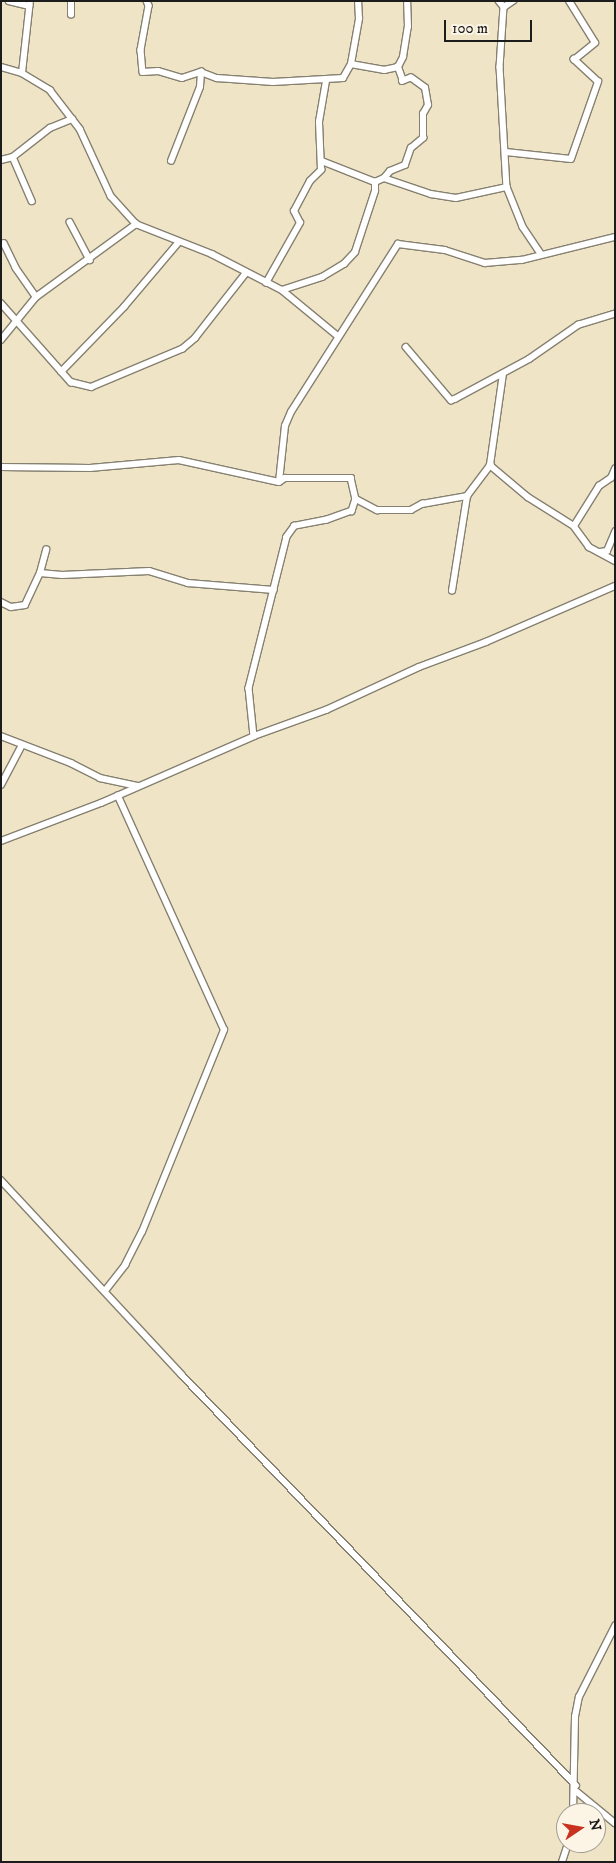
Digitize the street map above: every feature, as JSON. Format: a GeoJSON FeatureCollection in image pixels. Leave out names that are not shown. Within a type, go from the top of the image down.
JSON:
{"type":"FeatureCollection","features":[{"type":"Feature","properties":{"kind":"street"},"geometry":{"type":"LineString","coordinates":[[9,1],[29,3],[22,73]]}},
{"type":"Feature","properties":{"kind":"street"},"geometry":{"type":"LineString","coordinates":[[71,1],[71,15]]}},
{"type":"Feature","properties":{"kind":"street"},"geometry":{"type":"LineString","coordinates":[[147,1],[149,6],[141,50],[143,72],[158,71],[182,78],[200,72],[217,78],[326,81],[343,78],[351,64],[359,19],[358,1]]}},
{"type":"Feature","properties":{"kind":"street"},"geometry":{"type":"LineString","coordinates":[[322,160],[375,182],[384,178],[390,171],[405,165],[411,148],[423,138],[423,114],[428,105],[425,88],[411,78],[403,81],[398,67],[403,57],[408,27],[407,1]]}},
{"type":"Feature","properties":{"kind":"street"},"geometry":{"type":"LineString","coordinates":[[499,1],[504,7],[500,67],[507,187],[523,227],[541,254]]}},
{"type":"Feature","properties":{"kind":"street"},"geometry":{"type":"LineString","coordinates":[[504,7],[513,1]]}},
{"type":"Feature","properties":{"kind":"street"},"geometry":{"type":"LineString","coordinates":[[506,152],[571,159],[598,82],[574,60],[595,42],[569,1]]}},
{"type":"Feature","properties":{"kind":"street"},"geometry":{"type":"LineString","coordinates":[[351,64],[384,70],[398,67]]}},
{"type":"Feature","properties":{"kind":"street"},"geometry":{"type":"LineString","coordinates":[[1,68],[22,73],[50,90],[72,119],[111,196],[136,224],[282,290],[338,336]]}},
{"type":"Feature","properties":{"kind":"street"},"geometry":{"type":"LineString","coordinates":[[171,161],[200,87],[200,72]]}},
{"type":"Feature","properties":{"kind":"street"},"geometry":{"type":"LineString","coordinates":[[266,283],[300,223],[294,211],[310,181],[321,170],[319,122],[326,81]]}},
{"type":"Feature","properties":{"kind":"street"},"geometry":{"type":"LineString","coordinates":[[1,160],[13,157],[50,128],[72,119]]}},
{"type":"Feature","properties":{"kind":"street"},"geometry":{"type":"LineString","coordinates":[[13,157],[32,201]]}},
{"type":"Feature","properties":{"kind":"street"},"geometry":{"type":"LineString","coordinates":[[384,178],[431,194],[456,198],[507,187]]}},
{"type":"Feature","properties":{"kind":"street"},"geometry":{"type":"LineString","coordinates":[[282,290],[322,278],[344,264],[355,252],[375,191],[375,182]]}},
{"type":"Feature","properties":{"kind":"street"},"geometry":{"type":"LineString","coordinates":[[70,222],[90,260]]}},
{"type":"Feature","properties":{"kind":"street"},"geometry":{"type":"LineString","coordinates":[[1,340],[36,297],[90,260],[136,224]]}},
{"type":"Feature","properties":{"kind":"street"},"geometry":{"type":"LineString","coordinates":[[279,482],[285,426],[296,402],[320,370],[338,336],[382,273],[398,244],[445,250],[485,263],[522,260],[615,237]]}},
{"type":"Feature","properties":{"kind":"street"},"geometry":{"type":"LineString","coordinates":[[61,372],[124,307],[179,242]]}},
{"type":"Feature","properties":{"kind":"street"},"geometry":{"type":"LineString","coordinates":[[4,243],[16,268],[36,297]]}},
{"type":"Feature","properties":{"kind":"street"},"geometry":{"type":"LineString","coordinates":[[1,303],[71,382],[91,387],[182,349],[195,338],[246,273]]}},
{"type":"Feature","properties":{"kind":"street"},"geometry":{"type":"LineString","coordinates":[[406,347],[451,400],[503,374],[578,325],[615,314]]}},
{"type":"Feature","properties":{"kind":"street"},"geometry":{"type":"LineString","coordinates":[[452,591],[467,496],[490,465],[503,374]]}},
{"type":"Feature","properties":{"kind":"street"},"geometry":{"type":"LineString","coordinates":[[1,467],[90,468],[179,460],[279,482],[285,478],[351,478],[356,499],[352,510],[344,515],[290,529],[249,688],[254,736]]}},
{"type":"Feature","properties":{"kind":"street"},"geometry":{"type":"LineString","coordinates":[[490,465],[528,497],[574,526],[589,547],[615,561]]}},
{"type":"Feature","properties":{"kind":"street"},"geometry":{"type":"LineString","coordinates":[[574,526],[599,486],[611,478],[615,469]]}},
{"type":"Feature","properties":{"kind":"street"},"geometry":{"type":"LineString","coordinates":[[356,499],[377,510],[410,510],[422,504],[467,496]]}},
{"type":"Feature","properties":{"kind":"street"},"geometry":{"type":"LineString","coordinates":[[600,552],[607,551],[615,532]]}},
{"type":"Feature","properties":{"kind":"street"},"geometry":{"type":"LineString","coordinates":[[1,602],[11,607],[25,605],[40,573],[46,550]]}},
{"type":"Feature","properties":{"kind":"street"},"geometry":{"type":"LineString","coordinates":[[40,573],[62,575],[149,570],[206,586],[274,590]]}},
{"type":"Feature","properties":{"kind":"street"},"geometry":{"type":"LineString","coordinates":[[1,841],[118,796],[254,736],[326,710],[411,670],[486,642],[615,586]]}},
{"type":"Feature","properties":{"kind":"street"},"geometry":{"type":"LineString","coordinates":[[1,736],[71,763],[100,778],[137,786]]}},
{"type":"Feature","properties":{"kind":"street"},"geometry":{"type":"LineString","coordinates":[[1,785],[22,745]]}},
{"type":"Feature","properties":{"kind":"street"},"geometry":{"type":"LineString","coordinates":[[105,1291],[125,1265],[142,1232],[224,1030],[118,796]]}},
{"type":"Feature","properties":{"kind":"street"},"geometry":{"type":"LineString","coordinates":[[1,1180],[576,1788],[615,1823]]}},
{"type":"Feature","properties":{"kind":"street"},"geometry":{"type":"LineString","coordinates":[[574,1803],[576,1788],[574,1717],[579,1696],[615,1626]]}}]}
